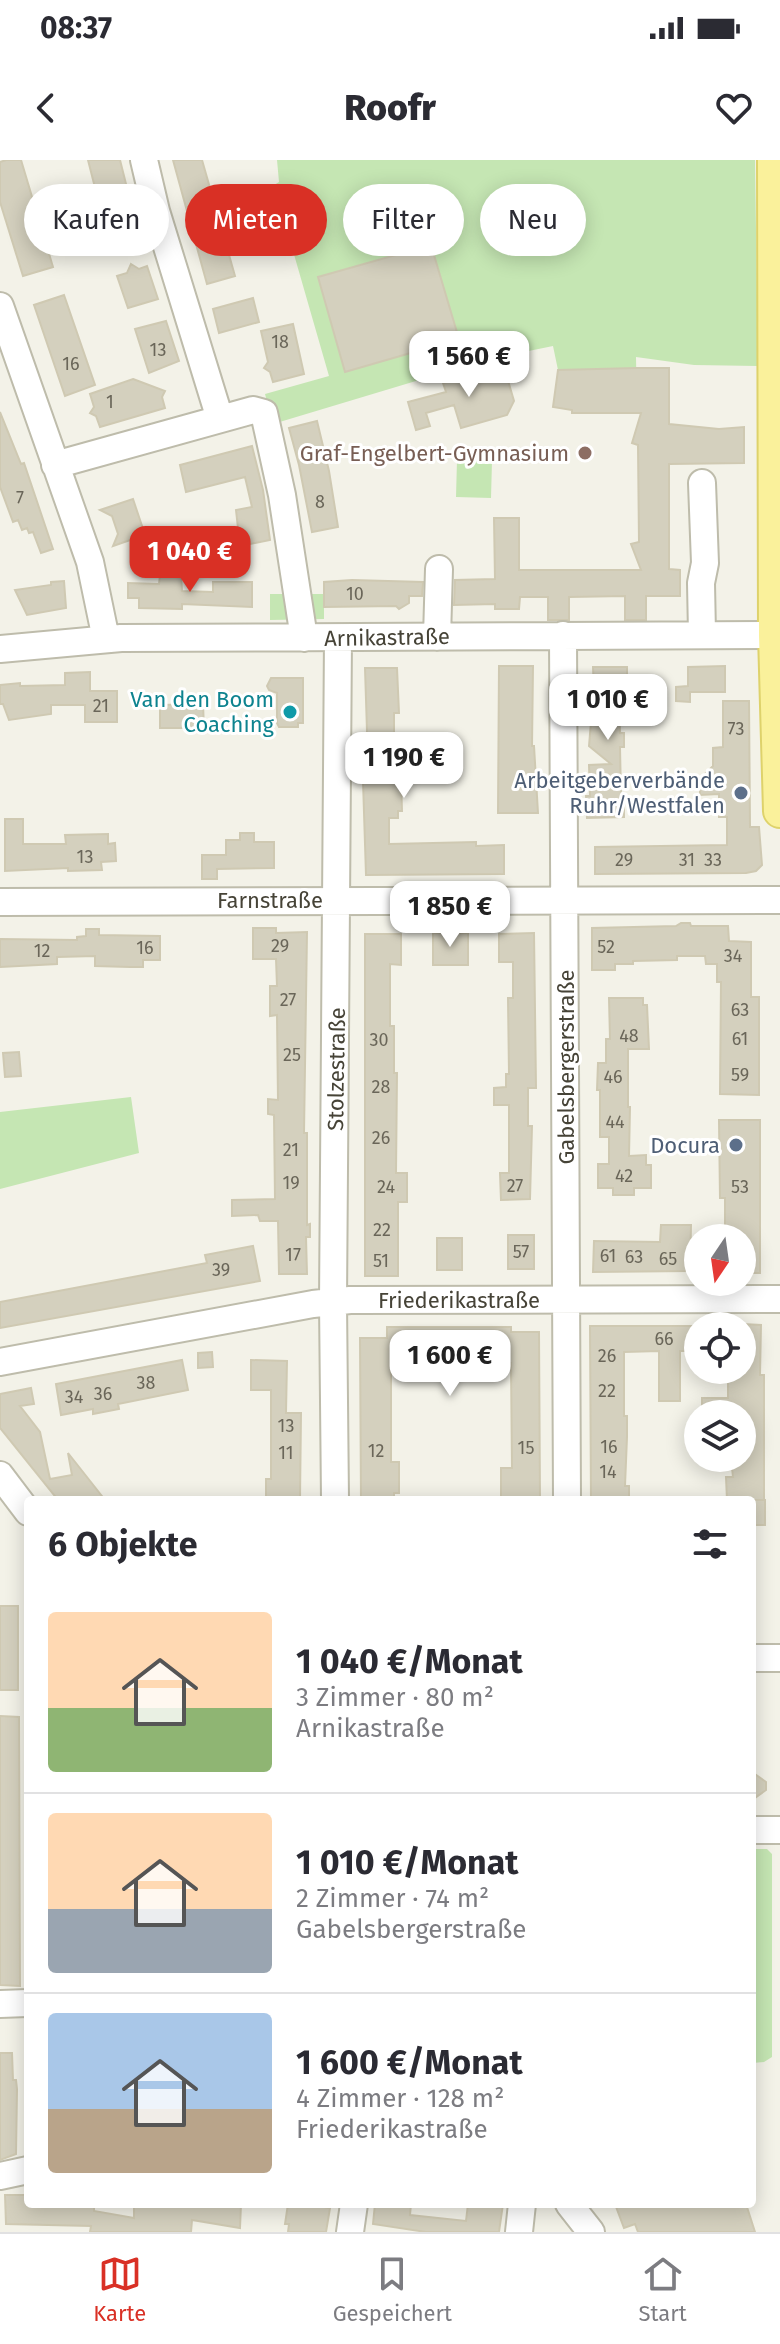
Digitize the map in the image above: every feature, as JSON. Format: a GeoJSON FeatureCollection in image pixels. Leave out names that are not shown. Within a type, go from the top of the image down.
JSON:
{"type":"FeatureCollection","features":[{"type":"Feature","properties":{"kind":"main road"},"geometry":{"type":"LineString","coordinates":[[774,160],[768,426],[777,634],[780,811]]}},
{"type":"Feature","properties":{"kind":"street"},"geometry":{"type":"LineString","coordinates":[[144,160],[171,261],[220,419]]}},
{"type":"Feature","properties":{"kind":"street"},"geometry":{"type":"LineString","coordinates":[[0,306],[90,562],[106,639]]}},
{"type":"Feature","properties":{"kind":"street"},"geometry":{"type":"LineString","coordinates":[[55,465],[253,410],[264,413],[285,508],[304,638]]}},
{"type":"Feature","properties":{"kind":"street"},"geometry":{"type":"LineString","coordinates":[[702,483],[705,563],[701,583],[702,634]]}},
{"type":"Feature","properties":{"kind":"street"},"geometry":{"type":"LineString","coordinates":[[437,637],[439,569]]}},
{"type":"Feature","properties":{"kind":"street","name":"Arnikastraße"},"geometry":{"type":"LineString","coordinates":[[0,649],[106,639],[777,634]]}},
{"type":"Feature","properties":{"kind":"street","name":"Gabelsbergerstraße"},"geometry":{"type":"LineString","coordinates":[[563,635],[567,1496]]}},
{"type":"Feature","properties":{"kind":"street","name":"Stolzestraße"},"geometry":{"type":"LineString","coordinates":[[335,1496],[333,1302],[338,638]]}},
{"type":"Feature","properties":{"kind":"street","name":"Farnstraße"},"geometry":{"type":"LineString","coordinates":[[0,902],[780,900]]}},
{"type":"Feature","properties":{"kind":"street","name":"Friederikastraße"},"geometry":{"type":"LineString","coordinates":[[0,1362],[333,1302],[780,1299]]}},
{"type":"Feature","properties":{"kind":"street"},"geometry":{"type":"LineString","coordinates":[[0,1475],[24,1507]]}},
{"type":"Feature","properties":{"kind":"street"},"geometry":{"type":"LineString","coordinates":[[756,1658],[780,1658]]}},
{"type":"Feature","properties":{"kind":"street"},"geometry":{"type":"LineString","coordinates":[[756,1830],[780,1830]]}},
{"type":"Feature","properties":{"kind":"street"},"geometry":{"type":"LineString","coordinates":[[0,2004],[24,2003]]}},
{"type":"Feature","properties":{"kind":"street"},"geometry":{"type":"LineString","coordinates":[[0,2176],[24,2171]]}},
{"type":"Feature","properties":{"kind":"street"},"geometry":{"type":"LineString","coordinates":[[350,2232],[353,2208]]}},
{"type":"Feature","properties":{"kind":"street"},"geometry":{"type":"LineString","coordinates":[[519,2232],[522,2208]]}},
{"type":"Feature","properties":{"kind":"street"},"geometry":{"type":"LineString","coordinates":[[572,2208],[591,2232]]}},
{"type":"Feature","properties":{"kind":"green space"},"geometry":{"type":"Polygon","coordinates":[[[277,160],[755,160],[758,366],[694,365],[636,357],[637,413],[572,413],[572,410],[553,407],[558,370],[553,346],[489,359],[273,424],[265,394],[329,376],[294,256],[327,256],[327,184],[276,184],[279,182],[277,160]]]}},
{"type":"Feature","properties":{"kind":"green space"},"geometry":{"type":"Polygon","coordinates":[[[457,460],[492,461],[491,498],[456,497],[457,460]]]}},
{"type":"Feature","properties":{"kind":"green space"},"geometry":{"type":"Polygon","coordinates":[[[270,594],[324,594],[324,619],[270,620],[270,594]]]}},
{"type":"Feature","properties":{"kind":"green space"},"geometry":{"type":"Polygon","coordinates":[[[131,1097],[139,1153],[0,1189],[0,1112],[131,1097]]]}},
{"type":"Feature","properties":{"kind":"green space"},"geometry":{"type":"Polygon","coordinates":[[[756,1849],[767,1849],[772,1854],[772,2057],[756,2063],[756,1849]]]}},
{"type":"Feature","properties":{"kind":"building"},"geometry":{"type":"Polygon","coordinates":[[[21,160],[28,184],[24,184],[24,256],[50,256],[53,267],[23,276],[0,202],[0,162],[21,160]]]}},
{"type":"Feature","properties":{"kind":"building"},"geometry":{"type":"Polygon","coordinates":[[[88,160],[120,160],[126,184],[94,184],[88,160]]]}},
{"type":"Feature","properties":{"kind":"building"},"geometry":{"type":"Polygon","coordinates":[[[173,160],[202,160],[209,184],[185,184],[185,204],[173,160]]]}},
{"type":"Feature","properties":{"kind":"building"},"geometry":{"type":"Polygon","coordinates":[[[199,256],[229,256],[235,276],[207,284],[199,256]]]}},
{"type":"Feature","properties":{"kind":"building"},"geometry":{"type":"Polygon","coordinates":[[[392,256],[434,256],[459,339],[345,372],[318,277],[392,256]]]}},
{"type":"Feature","properties":{"kind":"building"},"geometry":{"type":"Polygon","coordinates":[[[131,264],[139,269],[147,266],[158,299],[128,308],[117,276],[127,273],[131,264]]]}},
{"type":"Feature","properties":{"kind":"building"},"geometry":{"type":"Polygon","coordinates":[[[64,295],[95,385],[65,396],[34,305],[64,295]]]}},
{"type":"Feature","properties":{"kind":"building"},"geometry":{"type":"Polygon","coordinates":[[[253,298],[259,322],[219,333],[213,309],[253,298]]]}},
{"type":"Feature","properties":{"kind":"building"},"geometry":{"type":"Polygon","coordinates":[[[166,321],[179,361],[149,373],[135,329],[166,321]]]}},
{"type":"Feature","properties":{"kind":"building"},"geometry":{"type":"Polygon","coordinates":[[[293,324],[304,374],[273,382],[270,372],[264,368],[268,362],[261,331],[293,324]]]}},
{"type":"Feature","properties":{"kind":"building"},"geometry":{"type":"Polygon","coordinates":[[[504,367],[514,401],[507,415],[461,428],[454,405],[426,413],[430,426],[416,430],[408,402],[446,392],[443,383],[504,367]]]}},
{"type":"Feature","properties":{"kind":"building"},"geometry":{"type":"Polygon","coordinates":[[[669,368],[669,424],[719,429],[744,427],[744,463],[669,464],[669,569],[680,570],[680,596],[646,596],[646,620],[625,620],[625,596],[569,597],[569,620],[548,620],[548,597],[520,597],[519,609],[495,609],[495,604],[454,605],[455,580],[495,579],[494,518],[519,518],[519,570],[641,570],[631,544],[639,542],[638,445],[632,443],[641,413],[572,413],[572,410],[553,407],[558,370],[669,368]]]}},
{"type":"Feature","properties":{"kind":"building"},"geometry":{"type":"Polygon","coordinates":[[[133,379],[165,391],[162,397],[165,408],[100,427],[96,416],[90,413],[94,407],[90,394],[133,379]]]}},
{"type":"Feature","properties":{"kind":"building"},"geometry":{"type":"Polygon","coordinates":[[[0,412],[21,464],[24,463],[53,549],[41,553],[33,532],[29,533],[27,528],[22,530],[18,520],[13,522],[0,487],[0,412]]]}},
{"type":"Feature","properties":{"kind":"building"},"geometry":{"type":"Polygon","coordinates":[[[317,421],[338,527],[312,532],[289,428],[317,421]]]}},
{"type":"Feature","properties":{"kind":"building"},"geometry":{"type":"Polygon","coordinates":[[[252,446],[263,490],[270,540],[240,546],[236,510],[252,507],[245,477],[186,492],[180,465],[252,446]]]}},
{"type":"Feature","properties":{"kind":"building"},"geometry":{"type":"Polygon","coordinates":[[[133,499],[145,535],[113,546],[118,534],[112,516],[100,510],[133,499]]]}},
{"type":"Feature","properties":{"kind":"building"},"geometry":{"type":"Polygon","coordinates":[[[160,575],[181,575],[182,591],[213,592],[213,582],[252,582],[252,607],[182,604],[182,609],[139,608],[139,598],[128,598],[128,583],[159,584],[160,575]]]}},
{"type":"Feature","properties":{"kind":"building"},"geometry":{"type":"Polygon","coordinates":[[[64,581],[66,608],[27,615],[15,590],[64,581]]]}},
{"type":"Feature","properties":{"kind":"building"},"geometry":{"type":"Polygon","coordinates":[[[324,582],[423,582],[422,596],[409,596],[409,603],[399,609],[396,606],[324,607],[324,582]]]}},
{"type":"Feature","properties":{"kind":"building"},"geometry":{"type":"Polygon","coordinates":[[[499,666],[533,666],[532,746],[538,813],[498,813],[499,666]]]}},
{"type":"Feature","properties":{"kind":"building"},"geometry":{"type":"Polygon","coordinates":[[[725,666],[725,692],[690,692],[690,702],[676,701],[676,687],[688,686],[688,667],[725,666]]]}},
{"type":"Feature","properties":{"kind":"building"},"geometry":{"type":"Polygon","coordinates":[[[593,667],[627,667],[627,679],[635,679],[635,702],[619,702],[620,733],[624,733],[624,747],[620,747],[624,817],[587,818],[589,765],[611,764],[589,746],[591,722],[597,722],[593,667]]]}},
{"type":"Feature","properties":{"kind":"building"},"geometry":{"type":"Polygon","coordinates":[[[365,668],[397,668],[399,713],[394,713],[394,748],[400,748],[402,811],[398,811],[398,818],[389,818],[389,844],[476,842],[476,846],[504,845],[504,874],[366,875],[363,781],[367,731],[365,668]]]}},
{"type":"Feature","properties":{"kind":"building"},"geometry":{"type":"Polygon","coordinates":[[[90,672],[90,691],[117,691],[117,722],[85,722],[85,705],[51,705],[51,714],[9,720],[3,704],[0,704],[0,685],[65,685],[65,673],[90,672]]]}},
{"type":"Feature","properties":{"kind":"building","name":"Van den Boom Coaching"},"geometry":{"type":"Polygon","coordinates":[[[271,678],[303,678],[303,723],[298,723],[298,727],[279,727],[277,693],[267,686],[271,678]]]}},
{"type":"Feature","properties":{"kind":"building"},"geometry":{"type":"Polygon","coordinates":[[[723,701],[749,701],[750,827],[759,827],[762,865],[756,871],[746,873],[595,874],[595,847],[727,845],[727,817],[719,817],[719,794],[700,795],[700,779],[713,766],[713,748],[723,747],[723,701]]]}},
{"type":"Feature","properties":{"kind":"building"},"geometry":{"type":"Polygon","coordinates":[[[203,704],[204,728],[160,728],[160,705],[203,704]]]}},
{"type":"Feature","properties":{"kind":"building"},"geometry":{"type":"Polygon","coordinates":[[[5,819],[23,819],[23,844],[66,844],[65,835],[108,834],[108,844],[115,843],[116,861],[101,862],[102,870],[5,871],[5,819]]]}},
{"type":"Feature","properties":{"kind":"building"},"geometry":{"type":"Polygon","coordinates":[[[240,833],[254,833],[254,842],[274,842],[274,868],[217,869],[217,879],[202,879],[202,855],[226,855],[226,840],[240,840],[240,833]]]}},
{"type":"Feature","properties":{"kind":"building"},"geometry":{"type":"Polygon","coordinates":[[[681,923],[728,926],[729,941],[751,942],[751,997],[759,997],[759,1095],[720,1094],[721,982],[717,982],[717,964],[706,964],[705,956],[677,956],[677,960],[633,961],[633,964],[615,964],[615,970],[592,970],[592,928],[676,926],[681,923]]]}},
{"type":"Feature","properties":{"kind":"building"},"geometry":{"type":"Polygon","coordinates":[[[253,928],[276,928],[276,933],[307,932],[304,1133],[307,1133],[307,1225],[310,1224],[310,1237],[306,1237],[307,1274],[279,1274],[278,1221],[260,1221],[258,1215],[232,1216],[232,1200],[275,1199],[274,1115],[268,1114],[268,1099],[278,1100],[277,1015],[270,1016],[270,986],[277,986],[276,959],[253,959],[253,928]]]}},
{"type":"Feature","properties":{"kind":"building"},"geometry":{"type":"Polygon","coordinates":[[[86,929],[99,929],[99,935],[160,936],[160,960],[143,960],[143,967],[95,966],[95,956],[57,957],[57,964],[0,967],[0,939],[77,940],[77,937],[86,936],[86,929]]]}},
{"type":"Feature","properties":{"kind":"building"},"geometry":{"type":"Polygon","coordinates":[[[433,933],[468,933],[468,965],[433,965],[433,933]]]}},
{"type":"Feature","properties":{"kind":"building"},"geometry":{"type":"Polygon","coordinates":[[[534,933],[536,1088],[528,1088],[528,1126],[532,1126],[530,1199],[501,1200],[500,1173],[509,1173],[509,1105],[494,1105],[494,1088],[506,1087],[506,1074],[509,1074],[508,998],[513,998],[513,962],[499,962],[499,934],[534,933]]]}},
{"type":"Feature","properties":{"kind":"building"},"geometry":{"type":"Polygon","coordinates":[[[365,934],[401,934],[401,965],[390,964],[390,1026],[394,1026],[394,1073],[397,1073],[396,1173],[407,1173],[407,1202],[398,1202],[398,1276],[365,1276],[365,934]]]}},
{"type":"Feature","properties":{"kind":"building"},"geometry":{"type":"Polygon","coordinates":[[[609,998],[643,998],[643,1005],[647,1005],[649,1049],[628,1049],[629,1156],[646,1155],[646,1165],[651,1165],[651,1188],[634,1188],[634,1195],[613,1195],[613,1188],[598,1188],[598,1164],[609,1164],[609,1137],[600,1137],[600,1090],[597,1090],[598,1063],[606,1063],[606,1039],[610,1039],[609,998]]]}},
{"type":"Feature","properties":{"kind":"building"},"geometry":{"type":"Polygon","coordinates":[[[19,1052],[21,1076],[5,1077],[3,1053],[19,1052]]]}},
{"type":"Feature","properties":{"kind":"building"},"geometry":{"type":"Polygon","coordinates":[[[719,1120],[760,1120],[760,1273],[756,1273],[756,1224],[725,1224],[725,1198],[720,1198],[719,1120]]]}},
{"type":"Feature","properties":{"kind":"building"},"geometry":{"type":"Polygon","coordinates":[[[661,1225],[684,1225],[684,1271],[593,1272],[594,1241],[660,1242],[661,1225]]]}},
{"type":"Feature","properties":{"kind":"building"},"geometry":{"type":"Polygon","coordinates":[[[508,1235],[534,1235],[534,1269],[508,1269],[508,1235]]]}},
{"type":"Feature","properties":{"kind":"building"},"geometry":{"type":"Polygon","coordinates":[[[437,1238],[462,1238],[462,1270],[437,1270],[437,1238]]]}},
{"type":"Feature","properties":{"kind":"building"},"geometry":{"type":"Polygon","coordinates":[[[253,1246],[260,1281],[0,1328],[0,1302],[207,1263],[205,1255],[253,1246]]]}},
{"type":"Feature","properties":{"kind":"building"},"geometry":{"type":"Polygon","coordinates":[[[756,1325],[761,1325],[764,1500],[756,1500],[756,1496],[727,1496],[726,1477],[733,1477],[732,1472],[756,1472],[756,1400],[702,1400],[728,1398],[728,1384],[756,1384],[756,1325]]]}},
{"type":"Feature","properties":{"kind":"building"},"geometry":{"type":"Polygon","coordinates":[[[590,1326],[684,1326],[684,1351],[680,1351],[680,1401],[659,1401],[659,1351],[624,1352],[624,1416],[627,1416],[625,1486],[629,1486],[629,1496],[591,1496],[590,1326]]]}},
{"type":"Feature","properties":{"kind":"building"},"geometry":{"type":"Polygon","coordinates":[[[387,1327],[511,1327],[511,1332],[539,1332],[540,1496],[501,1496],[501,1468],[512,1468],[511,1363],[391,1363],[391,1462],[399,1462],[399,1493],[394,1493],[394,1496],[361,1496],[360,1338],[387,1338],[387,1327]]]}},
{"type":"Feature","properties":{"kind":"building"},"geometry":{"type":"Polygon","coordinates":[[[212,1352],[213,1367],[198,1368],[198,1353],[212,1352]]]}},
{"type":"Feature","properties":{"kind":"building"},"geometry":{"type":"Polygon","coordinates":[[[182,1360],[188,1390],[118,1404],[119,1409],[93,1414],[93,1409],[61,1415],[56,1384],[182,1360]]]}},
{"type":"Feature","properties":{"kind":"building"},"geometry":{"type":"Polygon","coordinates":[[[251,1360],[287,1361],[286,1413],[301,1413],[300,1496],[266,1496],[266,1479],[271,1479],[271,1390],[251,1390],[251,1360]]]}},
{"type":"Feature","properties":{"kind":"building"},"geometry":{"type":"Polygon","coordinates":[[[31,1388],[34,1404],[20,1406],[40,1432],[50,1479],[72,1475],[68,1453],[102,1496],[55,1496],[0,1428],[0,1394],[31,1388]]]}},
{"type":"Feature","properties":{"kind":"building"},"geometry":{"type":"Polygon","coordinates":[[[756,1500],[765,1500],[765,1525],[756,1525],[756,1500]]]}},
{"type":"Feature","properties":{"kind":"building"},"geometry":{"type":"Polygon","coordinates":[[[0,1606],[18,1606],[18,1690],[0,1690],[0,1606]]]}},
{"type":"Feature","properties":{"kind":"building"},"geometry":{"type":"Polygon","coordinates":[[[0,1716],[19,1717],[20,1986],[0,1985],[0,1716]]]}},
{"type":"Feature","properties":{"kind":"building"},"geometry":{"type":"Polygon","coordinates":[[[756,1775],[766,1782],[766,1790],[756,1797],[756,1775]]]}},
{"type":"Feature","properties":{"kind":"building"},"geometry":{"type":"Polygon","coordinates":[[[0,2053],[12,2053],[13,2080],[16,2080],[17,2089],[16,2154],[0,2160],[0,2053]]]}},
{"type":"Feature","properties":{"kind":"building"},"geometry":{"type":"Polygon","coordinates":[[[5,2195],[24,2195],[24,2208],[94,2208],[94,2211],[134,2218],[134,2208],[241,2208],[240,2228],[192,2220],[191,2232],[90,2232],[91,2226],[6,2224],[5,2195]]]}},
{"type":"Feature","properties":{"kind":"building"},"geometry":{"type":"Polygon","coordinates":[[[287,2208],[330,2208],[326,2232],[288,2232],[289,2224],[285,2224],[287,2208]]]}},
{"type":"Feature","properties":{"kind":"building"},"geometry":{"type":"Polygon","coordinates":[[[375,2208],[411,2208],[410,2215],[466,2221],[468,2208],[502,2208],[499,2232],[426,2232],[373,2224],[375,2208]]]}},
{"type":"Feature","properties":{"kind":"building"},"geometry":{"type":"Polygon","coordinates":[[[616,2208],[747,2208],[755,2232],[638,2232],[635,2224],[624,2228],[616,2208]]]}},
{"type":"Feature","properties":{"kind":"place","name":"Graf-Engelbert-Gymnasium"},"geometry":{"type":"Point","coordinates":[585,453]}},
{"type":"Feature","properties":{"kind":"place","name":"Van den Boom Coaching"},"geometry":{"type":"Point","coordinates":[290,712]}},
{"type":"Feature","properties":{"kind":"place","name":"Arbeitgeberverbände Ruhr/Westfalen"},"geometry":{"type":"Point","coordinates":[741,793]}},
{"type":"Feature","properties":{"kind":"place","name":"Docura"},"geometry":{"type":"Point","coordinates":[736,1145]}}]}
